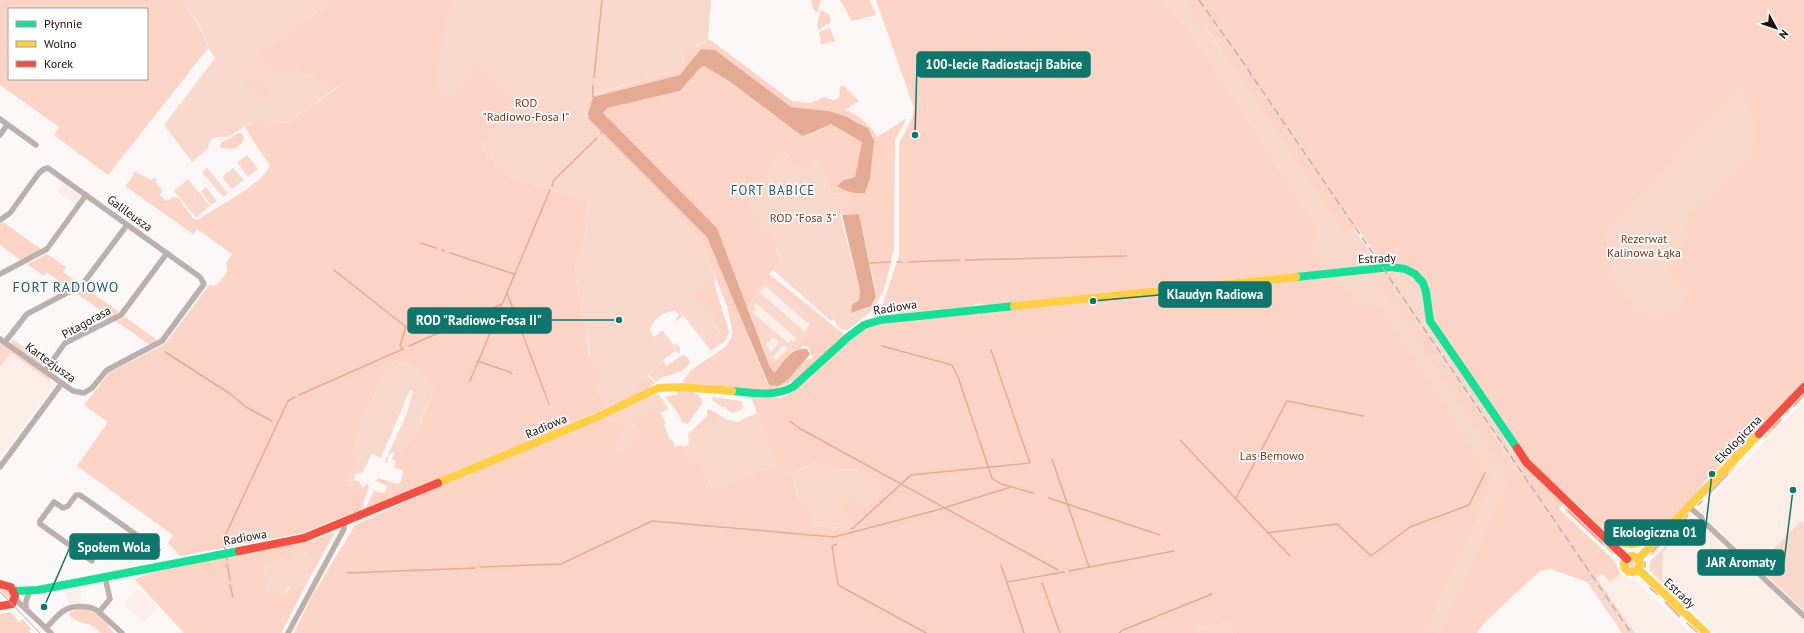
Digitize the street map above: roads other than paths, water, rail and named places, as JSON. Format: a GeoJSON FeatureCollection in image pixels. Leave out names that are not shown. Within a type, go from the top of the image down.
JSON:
{"type":"FeatureCollection","features":[{"type":"Feature","properties":{"kind":"main road","name":"Estrady"},"geometry":{"type":"LineString","coordinates":[[1050,301],[1391,267],[1405,269],[1415,274],[1423,283],[1426,292],[1430,321],[1526,462],[1627,559]]}},
{"type":"Feature","properties":{"kind":"main road","name":"Radiowa"},"geometry":{"type":"LineString","coordinates":[[16,599],[38,590],[304,538],[597,417],[658,388],[681,387],[769,394],[780,393],[793,387],[848,336],[874,321],[906,316],[1050,301]]}},
{"type":"Feature","properties":{"kind":"main road","name":"Ekologiczna"},"geometry":{"type":"LineString","coordinates":[[1638,558],[1804,388]]}},
{"type":"Feature","properties":{"kind":"main road"},"geometry":{"type":"LineString","coordinates":[[1606,539],[1630,545],[1640,544],[1658,538]]}},
{"type":"Feature","properties":{"kind":"main road"},"geometry":{"type":"LineString","coordinates":[[1631,556],[1638,558],[1640,564],[1638,569],[1633,572],[1627,570],[1624,564],[1627,559],[1631,556]]}},
{"type":"Feature","properties":{"kind":"main road","name":"Estrady"},"geometry":{"type":"LineString","coordinates":[[1638,569],[1706,633]]}},
{"type":"Feature","properties":{"kind":"main road"},"geometry":{"type":"LineString","coordinates":[[0,584],[9,585],[16,599],[10,605],[0,606]]}},
{"type":"Feature","properties":{"kind":"main road","name":"Radiowa"},"geometry":{"type":"LineString","coordinates":[[16,599],[38,590]]}},
{"type":"Feature","properties":{"kind":"street"},"geometry":{"type":"LineString","coordinates":[[0,119],[36,145]]}},
{"type":"Feature","properties":{"kind":"street"},"geometry":{"type":"LineString","coordinates":[[0,135],[8,124]]}},
{"type":"Feature","properties":{"kind":"street","name":"Galileusza"},"geometry":{"type":"LineString","coordinates":[[0,220],[10,213],[39,173],[48,169],[200,277],[204,284],[162,341],[107,370],[92,388]]}},
{"type":"Feature","properties":{"kind":"street"},"geometry":{"type":"LineString","coordinates":[[0,274],[47,249],[86,195]]}},
{"type":"Feature","properties":{"kind":"street"},"geometry":{"type":"LineString","coordinates":[[3,341],[27,314],[82,286],[127,225]]}},
{"type":"Feature","properties":{"kind":"street","name":"Pitagorasa"},"geometry":{"type":"LineString","coordinates":[[45,371],[65,343],[122,315],[167,253]]}},
{"type":"Feature","properties":{"kind":"street","name":"Kartezjusza"},"geometry":{"type":"LineString","coordinates":[[3,341],[79,394],[88,392],[92,388]]}},
{"type":"Feature","properties":{"kind":"street"},"geometry":{"type":"LineString","coordinates":[[0,466],[62,383]]}},
{"type":"Feature","properties":{"kind":"street"},"geometry":{"type":"LineString","coordinates":[[92,561],[40,524],[40,521],[54,502],[63,508],[68,506],[76,495],[80,495],[158,550]]}},
{"type":"Feature","properties":{"kind":"street"},"geometry":{"type":"LineString","coordinates":[[1689,507],[1804,616]]}},
{"type":"Feature","properties":{"kind":"street"},"geometry":{"type":"LineString","coordinates":[[288,633],[344,529],[344,522]]}},
{"type":"Feature","properties":{"kind":"street"},"geometry":{"type":"LineString","coordinates":[[99,612],[110,599],[105,577]]}},
{"type":"Feature","properties":{"kind":"street"},"geometry":{"type":"LineString","coordinates":[[26,608],[26,601],[29,593]]}},
{"type":"Feature","properties":{"kind":"street"},"geometry":{"type":"LineString","coordinates":[[16,599],[51,633]]}},
{"type":"Feature","properties":{"kind":"street"},"geometry":{"type":"LineString","coordinates":[[46,628],[63,611],[70,608],[90,607],[99,612],[122,633]]}},
{"type":"Feature","properties":{"kind":"waterway"},"geometry":{"type":"LineString","coordinates":[[594,78],[602,0]]}},
{"type":"Feature","properties":{"kind":"waterway"},"geometry":{"type":"LineString","coordinates":[[593,85],[593,97]]}},
{"type":"Feature","properties":{"kind":"waterway"},"geometry":{"type":"LineString","coordinates":[[552,186],[554,180],[597,138]]}},
{"type":"Feature","properties":{"kind":"waterway"},"geometry":{"type":"LineString","coordinates":[[470,381],[550,190]]}},
{"type":"Feature","properties":{"kind":"waterway"},"geometry":{"type":"LineString","coordinates":[[421,243],[436,248]]}},
{"type":"Feature","properties":{"kind":"waterway"},"geometry":{"type":"LineString","coordinates":[[450,253],[514,274]]}},
{"type":"Feature","properties":{"kind":"waterway"},"geometry":{"type":"LineString","coordinates":[[965,260],[1126,256]]}},
{"type":"Feature","properties":{"kind":"waterway"},"geometry":{"type":"LineString","coordinates":[[908,262],[960,260]]}},
{"type":"Feature","properties":{"kind":"waterway"},"geometry":{"type":"LineString","coordinates":[[870,263],[890,262]]}},
{"type":"Feature","properties":{"kind":"waterway"},"geometry":{"type":"LineString","coordinates":[[897,262],[902,262]]}},
{"type":"Feature","properties":{"kind":"waterway"},"geometry":{"type":"LineString","coordinates":[[299,395],[403,349],[400,346],[406,327],[334,270]]}},
{"type":"Feature","properties":{"kind":"waterway"},"geometry":{"type":"LineString","coordinates":[[507,293],[549,404]]}},
{"type":"Feature","properties":{"kind":"waterway"},"geometry":{"type":"LineString","coordinates":[[458,325],[501,304]]}},
{"type":"Feature","properties":{"kind":"waterway"},"geometry":{"type":"LineString","coordinates":[[409,346],[452,327]]}},
{"type":"Feature","properties":{"kind":"waterway"},"geometry":{"type":"LineString","coordinates":[[882,346],[952,365],[958,377],[992,478],[1001,484],[1033,493]]}},
{"type":"Feature","properties":{"kind":"waterway"},"geometry":{"type":"LineString","coordinates":[[852,529],[911,475],[1030,463],[991,350]]}},
{"type":"Feature","properties":{"kind":"waterway"},"geometry":{"type":"LineString","coordinates":[[165,352],[229,393],[246,407],[272,421]]}},
{"type":"Feature","properties":{"kind":"waterway"},"geometry":{"type":"LineString","coordinates":[[477,361],[512,374]]}},
{"type":"Feature","properties":{"kind":"waterway"},"geometry":{"type":"LineString","coordinates":[[1794,406],[1804,395]]}},
{"type":"Feature","properties":{"kind":"waterway"},"geometry":{"type":"LineString","coordinates":[[225,549],[223,540],[288,401],[295,397]]}},
{"type":"Feature","properties":{"kind":"waterway"},"geometry":{"type":"LineString","coordinates":[[1236,498],[1287,401],[1363,416]]}},
{"type":"Feature","properties":{"kind":"waterway"},"geometry":{"type":"LineString","coordinates":[[1773,428],[1780,420]]}},
{"type":"Feature","properties":{"kind":"waterway"},"geometry":{"type":"LineString","coordinates":[[790,421],[799,428],[1058,570]]}},
{"type":"Feature","properties":{"kind":"waterway"},"geometry":{"type":"LineString","coordinates":[[1180,440],[1290,556]]}},
{"type":"Feature","properties":{"kind":"waterway"},"geometry":{"type":"LineString","coordinates":[[1052,459],[1089,567]]}},
{"type":"Feature","properties":{"kind":"waterway"},"geometry":{"type":"LineString","coordinates":[[1267,533],[1337,524],[1371,556],[1410,527],[1469,505],[1485,473]]}},
{"type":"Feature","properties":{"kind":"waterway"},"geometry":{"type":"LineString","coordinates":[[1709,493],[1728,474]]}},
{"type":"Feature","properties":{"kind":"waterway"},"geometry":{"type":"LineString","coordinates":[[480,567],[561,564],[652,521],[834,537],[937,510],[1011,487]]}},
{"type":"Feature","properties":{"kind":"waterway"},"geometry":{"type":"LineString","coordinates":[[1049,498],[1160,535]]}},
{"type":"Feature","properties":{"kind":"waterway"},"geometry":{"type":"LineString","coordinates":[[1698,505],[1702,501]]}},
{"type":"Feature","properties":{"kind":"waterway"},"geometry":{"type":"LineString","coordinates":[[1568,511],[1603,544]]}},
{"type":"Feature","properties":{"kind":"waterway"},"geometry":{"type":"LineString","coordinates":[[1684,520],[1688,515]]}},
{"type":"Feature","properties":{"kind":"waterway"},"geometry":{"type":"LineString","coordinates":[[1652,552],[1674,529]]}},
{"type":"Feature","properties":{"kind":"waterway"},"geometry":{"type":"LineString","coordinates":[[837,544],[832,546],[838,585],[926,633]]}},
{"type":"Feature","properties":{"kind":"waterway"},"geometry":{"type":"LineString","coordinates":[[1069,571],[1174,551]]}},
{"type":"Feature","properties":{"kind":"waterway"},"geometry":{"type":"LineString","coordinates":[[1645,562],[1645,567]]}},
{"type":"Feature","properties":{"kind":"waterway"},"geometry":{"type":"LineString","coordinates":[[227,564],[230,580]]}},
{"type":"Feature","properties":{"kind":"waterway"},"geometry":{"type":"LineString","coordinates":[[1001,565],[1024,633]]}},
{"type":"Feature","properties":{"kind":"waterway"},"geometry":{"type":"LineString","coordinates":[[347,573],[475,568]]}},
{"type":"Feature","properties":{"kind":"waterway"},"geometry":{"type":"LineString","coordinates":[[1007,582],[1064,572]]}},
{"type":"Feature","properties":{"kind":"waterway"},"geometry":{"type":"LineString","coordinates":[[1042,583],[1060,633]]}},
{"type":"Feature","properties":{"kind":"waterway"},"geometry":{"type":"LineString","coordinates":[[230,585],[233,597]]}},
{"type":"Feature","properties":{"kind":"waterway"},"geometry":{"type":"LineString","coordinates":[[1650,588],[1657,594]]}},
{"type":"Feature","properties":{"kind":"waterway"},"geometry":{"type":"LineString","coordinates":[[1119,633],[1123,630],[1212,594]]}},
{"type":"Feature","properties":{"kind":"waterway"},"geometry":{"type":"LineString","coordinates":[[1666,602],[1679,616]]}},
{"type":"Feature","properties":{"kind":"waterway"},"geometry":{"type":"LineString","coordinates":[[1687,623],[1697,632]]}},
{"type":"Feature","properties":{"kind":"tram line"},"geometry":{"type":"LineString","coordinates":[[0,592],[40,633]]}},
{"type":"Feature","properties":{"kind":"railway"},"geometry":{"type":"LineString","coordinates":[[1199,0],[1238,55],[1631,633]]}},
{"type":"Feature","properties":{"kind":"place","name":"100-lecie Radiostacji Babice"},"geometry":{"type":"Point","coordinates":[915,135]}},
{"type":"Feature","properties":{"kind":"place","name":"Klaudyn Radiowa"},"geometry":{"type":"Point","coordinates":[1093,301]}},
{"type":"Feature","properties":{"kind":"place","name":"ROD \"Radiowo-Fosa II\""},"geometry":{"type":"Point","coordinates":[619,320]}},
{"type":"Feature","properties":{"kind":"place","name":"Ekologiczna 01"},"geometry":{"type":"Point","coordinates":[1712,474]}},
{"type":"Feature","properties":{"kind":"place","name":"JAR Aromaty"},"geometry":{"type":"Point","coordinates":[1793,490]}},
{"type":"Feature","properties":{"kind":"place","name":"Społem Wola"},"geometry":{"type":"Point","coordinates":[44,607]}},
{"type":"Feature","properties":{"kind":"district","name":"FORT BABICE"},"geometry":{"type":"Point","coordinates":[773,190]}},
{"type":"Feature","properties":{"kind":"district","name":"FORT RADIOWO"},"geometry":{"type":"Point","coordinates":[66,287]}},
{"type":"Feature","properties":{"kind":"park label","name":"ROD \"Radiowo-Fosa I\""},"geometry":{"type":"Point","coordinates":[526,109]}},
{"type":"Feature","properties":{"kind":"park label","name":"ROD \"Fosa 3\""},"geometry":{"type":"Point","coordinates":[803,217]}},
{"type":"Feature","properties":{"kind":"park label","name":"Rezerwat Kalinowa Łąka"},"geometry":{"type":"Point","coordinates":[1644,245]}},
{"type":"Feature","properties":{"kind":"park label","name":"Las Bemowo"},"geometry":{"type":"Point","coordinates":[1272,455]}}]}
